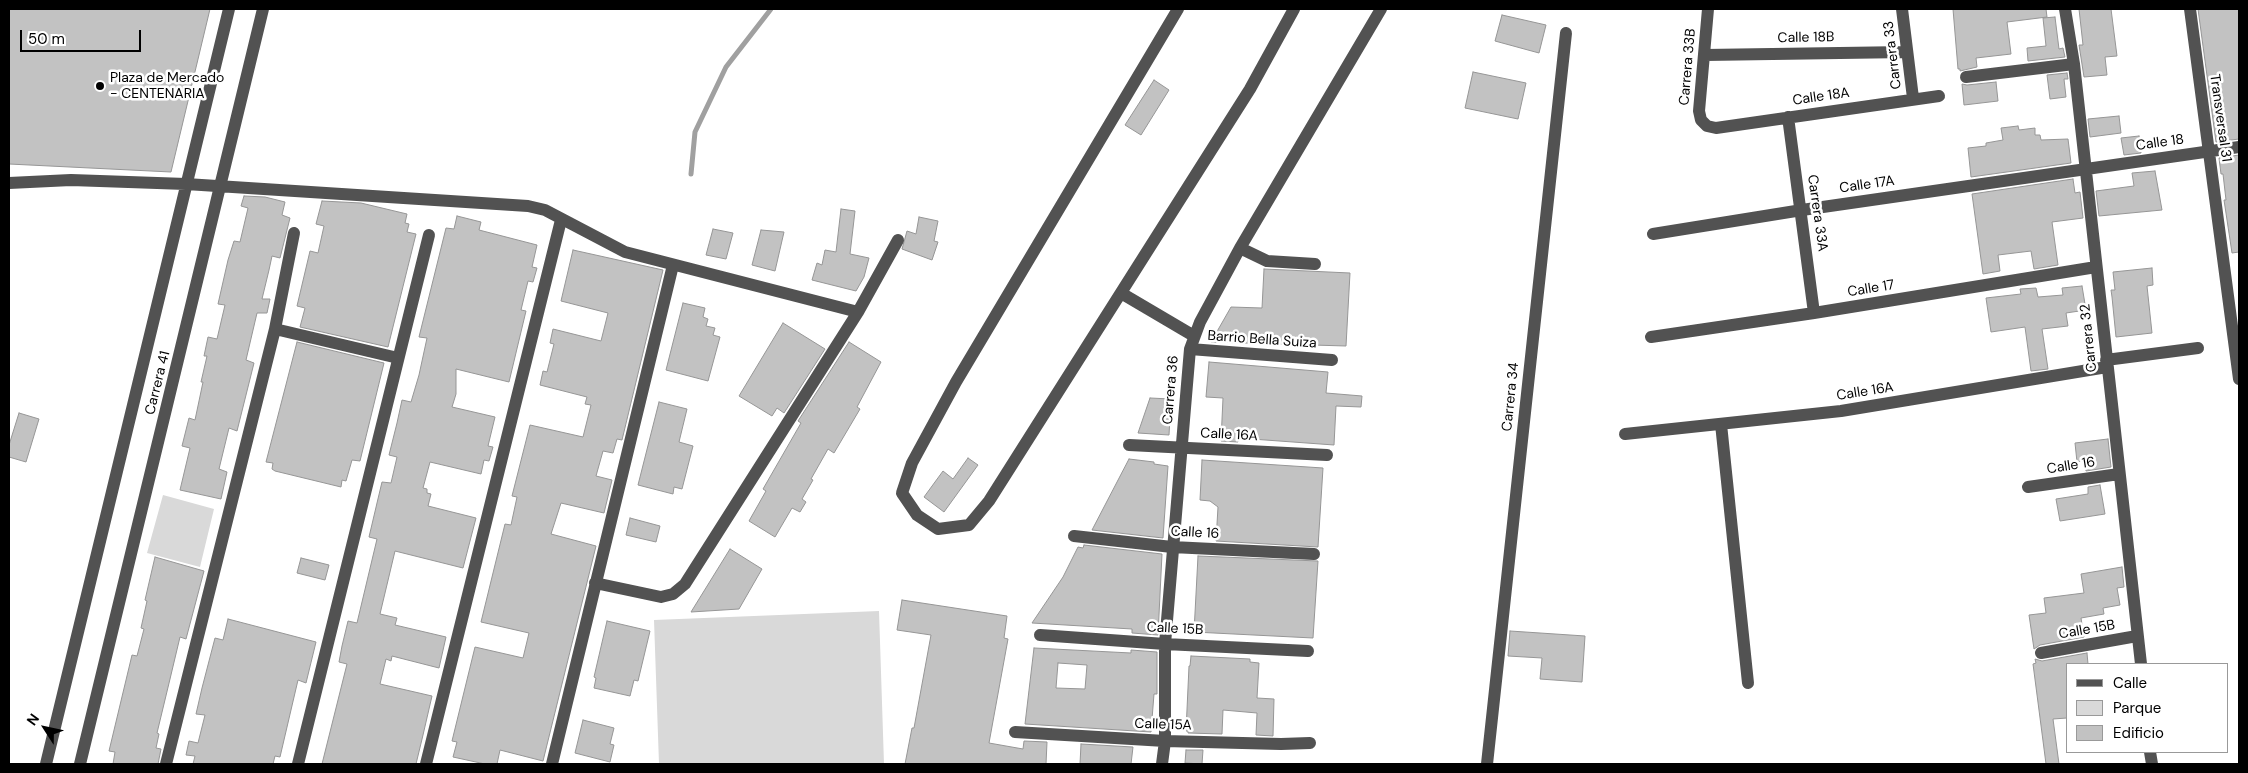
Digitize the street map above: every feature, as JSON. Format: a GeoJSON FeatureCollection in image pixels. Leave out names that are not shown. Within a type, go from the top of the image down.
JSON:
{"type":"FeatureCollection","features":[{"type":"Feature","properties":{"kind":"street","name":"Carrera 41"},"geometry":{"type":"LineString","coordinates":[[46,764],[229,9]]}},
{"type":"Feature","properties":{"kind":"street","name":"Carrera 41"},"geometry":{"type":"LineString","coordinates":[[80,764],[263,9]]}},
{"type":"Feature","properties":{"kind":"street"},"geometry":{"type":"LineString","coordinates":[[1178,9],[956,382],[912,463],[902,493],[917,516],[938,529],[969,525],[989,501],[1250,89],[1294,9]]}},
{"type":"Feature","properties":{"kind":"street","name":"Carrera 36"},"geometry":{"type":"LineString","coordinates":[[1162,764],[1165,644],[1172,547],[1190,350],[1194,336],[1240,248],[1381,9]]}},
{"type":"Feature","properties":{"kind":"street","name":"Carrera 33B"},"geometry":{"type":"LineString","coordinates":[[1707,126],[1701,120],[1699,111],[1708,9]]}},
{"type":"Feature","properties":{"kind":"street","name":"Carrera 33"},"geometry":{"type":"LineString","coordinates":[[1902,9],[1913,98]]}},
{"type":"Feature","properties":{"kind":"street","name":"Carrera 32"},"geometry":{"type":"LineString","coordinates":[[2065,9],[2074,64],[2140,663]]}},
{"type":"Feature","properties":{"kind":"street","name":"Transversal 31"},"geometry":{"type":"LineString","coordinates":[[2190,9],[2239,373]]}},
{"type":"Feature","properties":{"kind":"street","name":"Carrera 34"},"geometry":{"type":"LineString","coordinates":[[1487,764],[1566,33]]}},
{"type":"Feature","properties":{"kind":"street","name":"Calle 18B"},"geometry":{"type":"LineString","coordinates":[[1705,54],[1907,52]]}},
{"type":"Feature","properties":{"kind":"street"},"geometry":{"type":"LineString","coordinates":[[1966,77],[2074,64]]}},
{"type":"Feature","properties":{"kind":"street","name":"Calle 18A"},"geometry":{"type":"LineString","coordinates":[[1707,126],[1716,128],[1913,98],[1939,96]]}},
{"type":"Feature","properties":{"kind":"street","name":"Carrera 33A"},"geometry":{"type":"LineString","coordinates":[[1788,117],[1802,210],[1814,313]]}},
{"type":"Feature","properties":{"kind":"street","name":"Calle 18"},"geometry":{"type":"LineString","coordinates":[[2085,168],[2239,147]]}},
{"type":"Feature","properties":{"kind":"street","name":"Calle 17A"},"geometry":{"type":"LineString","coordinates":[[1654,234],[2085,168]]}},
{"type":"Feature","properties":{"kind":"street"},"geometry":{"type":"LineString","coordinates":[[9,183],[71,180],[186,184],[528,206],[545,210],[625,252],[858,312]]}},
{"type":"Feature","properties":{"kind":"street"},"geometry":{"type":"LineString","coordinates":[[426,764],[561,220]]}},
{"type":"Feature","properties":{"kind":"street"},"geometry":{"type":"LineString","coordinates":[[166,764],[275,329],[294,233]]}},
{"type":"Feature","properties":{"kind":"street"},"geometry":{"type":"LineString","coordinates":[[298,764],[429,235]]}},
{"type":"Feature","properties":{"kind":"street"},"geometry":{"type":"LineString","coordinates":[[596,583],[661,597],[673,594],[685,584],[858,312],[898,240]]}},
{"type":"Feature","properties":{"kind":"street"},"geometry":{"type":"LineString","coordinates":[[1240,248],[1267,261],[1315,264]]}},
{"type":"Feature","properties":{"kind":"street"},"geometry":{"type":"LineString","coordinates":[[552,764],[674,265]]}},
{"type":"Feature","properties":{"kind":"street","name":"Calle 17"},"geometry":{"type":"LineString","coordinates":[[1651,336],[1814,313],[2096,267]]}},
{"type":"Feature","properties":{"kind":"street"},"geometry":{"type":"LineString","coordinates":[[1121,293],[1194,336]]}},
{"type":"Feature","properties":{"kind":"street"},"geometry":{"type":"LineString","coordinates":[[275,329],[398,358]]}},
{"type":"Feature","properties":{"kind":"street","name":"Calle 16A"},"geometry":{"type":"LineString","coordinates":[[1625,434],[1841,411],[2198,348]]}},
{"type":"Feature","properties":{"kind":"street","name":"Barrio Bella Suiza"},"geometry":{"type":"LineString","coordinates":[[1190,350],[1332,360]]}},
{"type":"Feature","properties":{"kind":"street"},"geometry":{"type":"LineString","coordinates":[[1722,424],[1748,683]]}},
{"type":"Feature","properties":{"kind":"street","name":"Calle 16A"},"geometry":{"type":"LineString","coordinates":[[1130,445],[1327,455]]}},
{"type":"Feature","properties":{"kind":"street","name":"Calle 16"},"geometry":{"type":"LineString","coordinates":[[2028,487],[2119,474]]}},
{"type":"Feature","properties":{"kind":"street","name":"Calle 16"},"geometry":{"type":"LineString","coordinates":[[1074,536],[1172,547],[1314,554]]}},
{"type":"Feature","properties":{"kind":"street","name":"Calle 15B"},"geometry":{"type":"LineString","coordinates":[[1040,635],[1165,644],[1308,651]]}},
{"type":"Feature","properties":{"kind":"street","name":"Calle 15B"},"geometry":{"type":"LineString","coordinates":[[2041,653],[2137,636]]}},
{"type":"Feature","properties":{"kind":"street","name":"Calle 15A"},"geometry":{"type":"LineString","coordinates":[[1015,732],[1164,741],[1281,744],[1310,742]]}},
{"type":"Feature","properties":{"kind":"green space"},"geometry":{"type":"Polygon","coordinates":[[[163,495],[214,509],[200,567],[147,553],[163,495]]]}},
{"type":"Feature","properties":{"kind":"green space"},"geometry":{"type":"Polygon","coordinates":[[[879,611],[884,764],[659,764],[654,620],[879,611]]]}},
{"type":"Feature","properties":{"kind":"building","name":"Plaza de Mercado - CENTENARIA"},"geometry":{"type":"Polygon","coordinates":[[[9,9],[210,9],[171,172],[9,164],[9,9]]]}},
{"type":"Feature","properties":{"kind":"building"},"geometry":{"type":"Polygon","coordinates":[[[1953,9],[2046,9],[2047,17],[2007,22],[2011,54],[1976,58],[1977,67],[1960,71],[1958,69],[1953,9]]]}},
{"type":"Feature","properties":{"kind":"building"},"geometry":{"type":"Polygon","coordinates":[[[2079,9],[2111,9],[2117,56],[2105,57],[2107,75],[2084,77],[2079,45],[2083,45],[2079,9]]]}},
{"type":"Feature","properties":{"kind":"building"},"geometry":{"type":"Polygon","coordinates":[[[2198,9],[2239,9],[2239,139],[2216,142],[2198,9]]]}},
{"type":"Feature","properties":{"kind":"building"},"geometry":{"type":"Polygon","coordinates":[[[1502,15],[1546,25],[1539,53],[1495,41],[1502,15]]]}},
{"type":"Feature","properties":{"kind":"building"},"geometry":{"type":"Polygon","coordinates":[[[2055,17],[2059,49],[2063,48],[2065,57],[2028,61],[2027,48],[2046,46],[2043,18],[2055,17]]]}},
{"type":"Feature","properties":{"kind":"building"},"geometry":{"type":"Polygon","coordinates":[[[1473,72],[1526,83],[1518,119],[1465,108],[1473,72]]]}},
{"type":"Feature","properties":{"kind":"building"},"geometry":{"type":"Polygon","coordinates":[[[2067,73],[2068,79],[2064,79],[2066,97],[2050,99],[2047,75],[2067,73]]]}},
{"type":"Feature","properties":{"kind":"building"},"geometry":{"type":"Polygon","coordinates":[[[1154,80],[1169,90],[1141,135],[1125,125],[1154,80]]]}},
{"type":"Feature","properties":{"kind":"building"},"geometry":{"type":"Polygon","coordinates":[[[1996,82],[1998,101],[1964,105],[1962,84],[1996,82]]]}},
{"type":"Feature","properties":{"kind":"building"},"geometry":{"type":"Polygon","coordinates":[[[2119,116],[2121,133],[2090,137],[2088,119],[2119,116]]]}},
{"type":"Feature","properties":{"kind":"building"},"geometry":{"type":"Polygon","coordinates":[[[2018,126],[2019,130],[2035,128],[2035,135],[2040,135],[2041,140],[2068,139],[2071,163],[1971,177],[1968,148],[1986,146],[1986,143],[2003,140],[2001,128],[2018,126]]]}},
{"type":"Feature","properties":{"kind":"building"},"geometry":{"type":"Polygon","coordinates":[[[2139,136],[2141,153],[2124,155],[2121,138],[2139,136]]]}},
{"type":"Feature","properties":{"kind":"building"},"geometry":{"type":"Polygon","coordinates":[[[2239,155],[2239,252],[2232,253],[2224,200],[2226,200],[2223,174],[2221,174],[2219,158],[2239,155]]]}},
{"type":"Feature","properties":{"kind":"building"},"geometry":{"type":"Polygon","coordinates":[[[2155,171],[2162,210],[2099,216],[2096,191],[2134,186],[2132,173],[2155,171]]]}},
{"type":"Feature","properties":{"kind":"building"},"geometry":{"type":"Polygon","coordinates":[[[2073,179],[2075,193],[2080,192],[2083,218],[2052,222],[2058,265],[2034,269],[2031,251],[1998,255],[2000,271],[1983,274],[1972,194],[2073,179]]]}},
{"type":"Feature","properties":{"kind":"building"},"geometry":{"type":"Polygon","coordinates":[[[244,196],[265,197],[285,202],[282,215],[290,218],[280,258],[272,256],[262,299],[270,299],[267,313],[257,313],[246,360],[254,363],[237,431],[229,428],[219,469],[227,472],[221,499],[180,490],[190,448],[182,446],[189,418],[195,420],[203,382],[201,382],[207,356],[204,356],[208,337],[217,339],[225,305],[218,304],[228,260],[234,241],[240,242],[248,208],[241,206],[244,196]]]}},
{"type":"Feature","properties":{"kind":"building"},"geometry":{"type":"Polygon","coordinates":[[[322,201],[361,203],[407,214],[405,223],[409,224],[407,232],[416,234],[388,347],[300,327],[305,308],[297,306],[310,251],[318,253],[324,226],[316,224],[322,201]]]}},
{"type":"Feature","properties":{"kind":"building"},"geometry":{"type":"Polygon","coordinates":[[[841,209],[855,211],[850,254],[869,258],[864,277],[856,291],[812,280],[817,263],[822,265],[825,250],[836,252],[841,209]]]}},
{"type":"Feature","properties":{"kind":"building"},"geometry":{"type":"Polygon","coordinates":[[[457,216],[481,222],[479,230],[537,245],[532,267],[537,268],[533,282],[528,281],[521,310],[526,311],[509,382],[456,369],[456,394],[452,407],[495,417],[488,446],[493,447],[489,461],[484,460],[481,474],[430,462],[423,488],[427,489],[427,493],[431,494],[428,506],[476,518],[463,568],[395,551],[380,614],[397,618],[395,625],[446,637],[439,668],[392,656],[391,661],[386,659],[380,684],[432,696],[416,764],[322,764],[347,664],[339,662],[348,621],[357,623],[377,539],[369,537],[382,482],[391,483],[397,457],[389,455],[402,400],[411,402],[427,338],[419,337],[446,228],[454,229],[457,216]]]}},
{"type":"Feature","properties":{"kind":"building"},"geometry":{"type":"Polygon","coordinates":[[[919,217],[938,221],[934,241],[938,242],[932,260],[902,249],[907,231],[916,234],[919,217]]]}},
{"type":"Feature","properties":{"kind":"building"},"geometry":{"type":"Polygon","coordinates":[[[713,229],[733,233],[726,259],[706,255],[713,229]]]}},
{"type":"Feature","properties":{"kind":"building"},"geometry":{"type":"Polygon","coordinates":[[[761,230],[784,232],[775,271],[752,265],[761,230]]]}},
{"type":"Feature","properties":{"kind":"building"},"geometry":{"type":"Polygon","coordinates":[[[573,250],[663,270],[622,440],[617,439],[613,453],[603,451],[596,476],[612,480],[604,513],[561,503],[551,534],[596,546],[543,761],[500,750],[497,764],[485,764],[453,757],[457,742],[452,741],[475,647],[523,658],[529,633],[481,622],[505,524],[511,525],[517,497],[512,496],[530,425],[583,437],[591,405],[585,404],[587,397],[540,385],[543,371],[547,372],[554,344],[550,343],[553,329],[601,341],[608,313],[561,301],[573,250]]]}},
{"type":"Feature","properties":{"kind":"building"},"geometry":{"type":"Polygon","coordinates":[[[2152,268],[2153,285],[2147,286],[2152,333],[2116,337],[2111,290],[2115,290],[2113,272],[2152,268]]]}},
{"type":"Feature","properties":{"kind":"building"},"geometry":{"type":"Polygon","coordinates":[[[1264,269],[1350,273],[1346,346],[1211,342],[1231,307],[1262,308],[1264,269]]]}},
{"type":"Feature","properties":{"kind":"building"},"geometry":{"type":"Polygon","coordinates":[[[2082,286],[2086,310],[2066,313],[2068,326],[2042,329],[2048,369],[2031,371],[2025,327],[1991,332],[1986,298],[2021,294],[2020,289],[2036,288],[2038,297],[2063,295],[2062,288],[2082,286]]]}},
{"type":"Feature","properties":{"kind":"building"},"geometry":{"type":"Polygon","coordinates":[[[683,303],[705,308],[703,317],[708,319],[706,326],[715,328],[713,335],[720,337],[708,381],[666,370],[683,303]]]}},
{"type":"Feature","properties":{"kind":"building"},"geometry":{"type":"Polygon","coordinates":[[[783,323],[825,349],[784,413],[777,408],[772,416],[739,396],[783,323]]]}},
{"type":"Feature","properties":{"kind":"building"},"geometry":{"type":"Polygon","coordinates":[[[297,342],[384,363],[360,461],[352,460],[346,481],[342,480],[341,487],[275,471],[272,469],[273,463],[266,462],[297,342]]]}},
{"type":"Feature","properties":{"kind":"building"},"geometry":{"type":"Polygon","coordinates":[[[849,342],[881,362],[857,407],[860,409],[834,453],[828,449],[811,479],[813,480],[802,499],[806,502],[800,512],[792,508],[775,537],[749,521],[766,491],[763,489],[801,423],[798,421],[849,342]]]}},
{"type":"Feature","properties":{"kind":"building"},"geometry":{"type":"Polygon","coordinates":[[[1209,362],[1328,372],[1326,393],[1362,396],[1361,407],[1336,406],[1334,445],[1238,438],[1238,442],[1221,441],[1223,398],[1206,397],[1209,362]]]}},
{"type":"Feature","properties":{"kind":"building"},"geometry":{"type":"Polygon","coordinates":[[[1150,398],[1171,399],[1169,435],[1138,433],[1150,398]]]}},
{"type":"Feature","properties":{"kind":"building"},"geometry":{"type":"Polygon","coordinates":[[[659,402],[687,409],[679,442],[693,446],[682,489],[674,487],[673,494],[638,485],[659,402]]]}},
{"type":"Feature","properties":{"kind":"building"},"geometry":{"type":"Polygon","coordinates":[[[19,413],[39,419],[26,462],[9,457],[9,445],[19,413]]]}},
{"type":"Feature","properties":{"kind":"building"},"geometry":{"type":"Polygon","coordinates":[[[2108,439],[2111,467],[2086,471],[2085,460],[2077,462],[2075,443],[2108,439]]]}},
{"type":"Feature","properties":{"kind":"building"},"geometry":{"type":"Polygon","coordinates":[[[968,458],[978,465],[944,512],[924,497],[943,471],[953,479],[968,458]]]}},
{"type":"Feature","properties":{"kind":"building"},"geometry":{"type":"Polygon","coordinates":[[[1129,459],[1168,466],[1163,538],[1092,530],[1129,459]]]}},
{"type":"Feature","properties":{"kind":"building"},"geometry":{"type":"Polygon","coordinates":[[[1202,460],[1323,468],[1318,547],[1216,541],[1218,507],[1210,501],[1200,500],[1202,460]]]}},
{"type":"Feature","properties":{"kind":"building"},"geometry":{"type":"Polygon","coordinates":[[[2100,485],[2105,514],[2060,521],[2056,499],[2088,494],[2088,487],[2100,485]]]}},
{"type":"Feature","properties":{"kind":"building"},"geometry":{"type":"Polygon","coordinates":[[[630,518],[660,526],[656,542],[626,535],[630,518]]]}},
{"type":"Feature","properties":{"kind":"building"},"geometry":{"type":"Polygon","coordinates":[[[1084,545],[1162,554],[1158,635],[1132,633],[1132,629],[1032,623],[1063,577],[1078,547],[1083,548],[1084,545]]]}},
{"type":"Feature","properties":{"kind":"building"},"geometry":{"type":"Polygon","coordinates":[[[730,549],[762,569],[739,609],[691,612],[730,549]]]}},
{"type":"Feature","properties":{"kind":"building"},"geometry":{"type":"Polygon","coordinates":[[[1198,556],[1318,561],[1313,638],[1194,632],[1198,556]]]}},
{"type":"Feature","properties":{"kind":"building"},"geometry":{"type":"Polygon","coordinates":[[[155,557],[204,571],[186,639],[180,637],[157,733],[159,734],[156,748],[161,749],[158,764],[113,764],[115,752],[109,751],[132,655],[137,656],[144,629],[141,628],[147,601],[145,600],[155,557]]]}},
{"type":"Feature","properties":{"kind":"building"},"geometry":{"type":"Polygon","coordinates":[[[301,558],[329,565],[325,580],[297,573],[301,558]]]}},
{"type":"Feature","properties":{"kind":"building"},"geometry":{"type":"Polygon","coordinates":[[[2122,567],[2124,587],[2117,588],[2120,605],[2103,608],[2104,614],[2081,618],[2084,637],[2040,645],[2034,649],[2029,615],[2046,613],[2044,598],[2084,593],[2081,574],[2122,567]]]}},
{"type":"Feature","properties":{"kind":"building"},"geometry":{"type":"Polygon","coordinates":[[[902,600],[1007,616],[1004,638],[1008,639],[989,743],[1023,749],[1024,741],[1047,742],[1046,764],[905,764],[912,728],[914,728],[931,635],[897,630],[902,600]]]}},
{"type":"Feature","properties":{"kind":"building"},"geometry":{"type":"Polygon","coordinates":[[[228,619],[316,642],[306,683],[298,680],[280,757],[275,756],[273,764],[193,764],[195,756],[186,755],[189,741],[198,743],[205,715],[196,714],[202,688],[215,638],[223,640],[228,619]]]}},
{"type":"Feature","properties":{"kind":"building"},"geometry":{"type":"Polygon","coordinates":[[[607,621],[650,631],[638,681],[634,680],[630,696],[594,688],[596,678],[594,677],[607,621]]]}},
{"type":"Feature","properties":{"kind":"building"},"geometry":{"type":"Polygon","coordinates":[[[1510,631],[1585,636],[1582,682],[1540,679],[1542,658],[1508,656],[1510,631]]]}},
{"type":"Feature","properties":{"kind":"building"},"geometry":{"type":"Polygon","coordinates":[[[1034,648],[1131,653],[1131,650],[1157,652],[1157,694],[1154,694],[1151,732],[1025,724],[1034,648]],[[1058,663],[1056,688],[1085,689],[1087,665],[1058,663]]]}},
{"type":"Feature","properties":{"kind":"building"},"geometry":{"type":"Polygon","coordinates":[[[2087,653],[2088,663],[2066,663],[2066,718],[2053,719],[2059,764],[2046,764],[2033,664],[2036,663],[2035,659],[2042,661],[2087,653]]]}},
{"type":"Feature","properties":{"kind":"building"},"geometry":{"type":"Polygon","coordinates":[[[1191,656],[1250,659],[1250,662],[1259,663],[1257,698],[1274,699],[1273,736],[1256,735],[1257,713],[1223,710],[1222,734],[1188,733],[1186,731],[1191,656]]]}},
{"type":"Feature","properties":{"kind":"building"},"geometry":{"type":"Polygon","coordinates":[[[583,720],[614,728],[610,744],[614,745],[610,762],[575,753],[583,720]]]}},
{"type":"Feature","properties":{"kind":"building"},"geometry":{"type":"Polygon","coordinates":[[[1081,744],[1133,747],[1131,764],[1080,764],[1081,744]]]}},
{"type":"Feature","properties":{"kind":"building"},"geometry":{"type":"Polygon","coordinates":[[[1186,750],[1203,750],[1202,764],[1185,763],[1186,750]]]}},
{"type":"Feature","properties":{"kind":"waterway"},"geometry":{"type":"LineString","coordinates":[[691,174],[695,132],[726,67],[771,9]]}},
{"type":"Feature","properties":{"kind":"place","name":"Plaza de Mercado - CENTENARIA"},"geometry":{"type":"Point","coordinates":[100,86]}}]}
